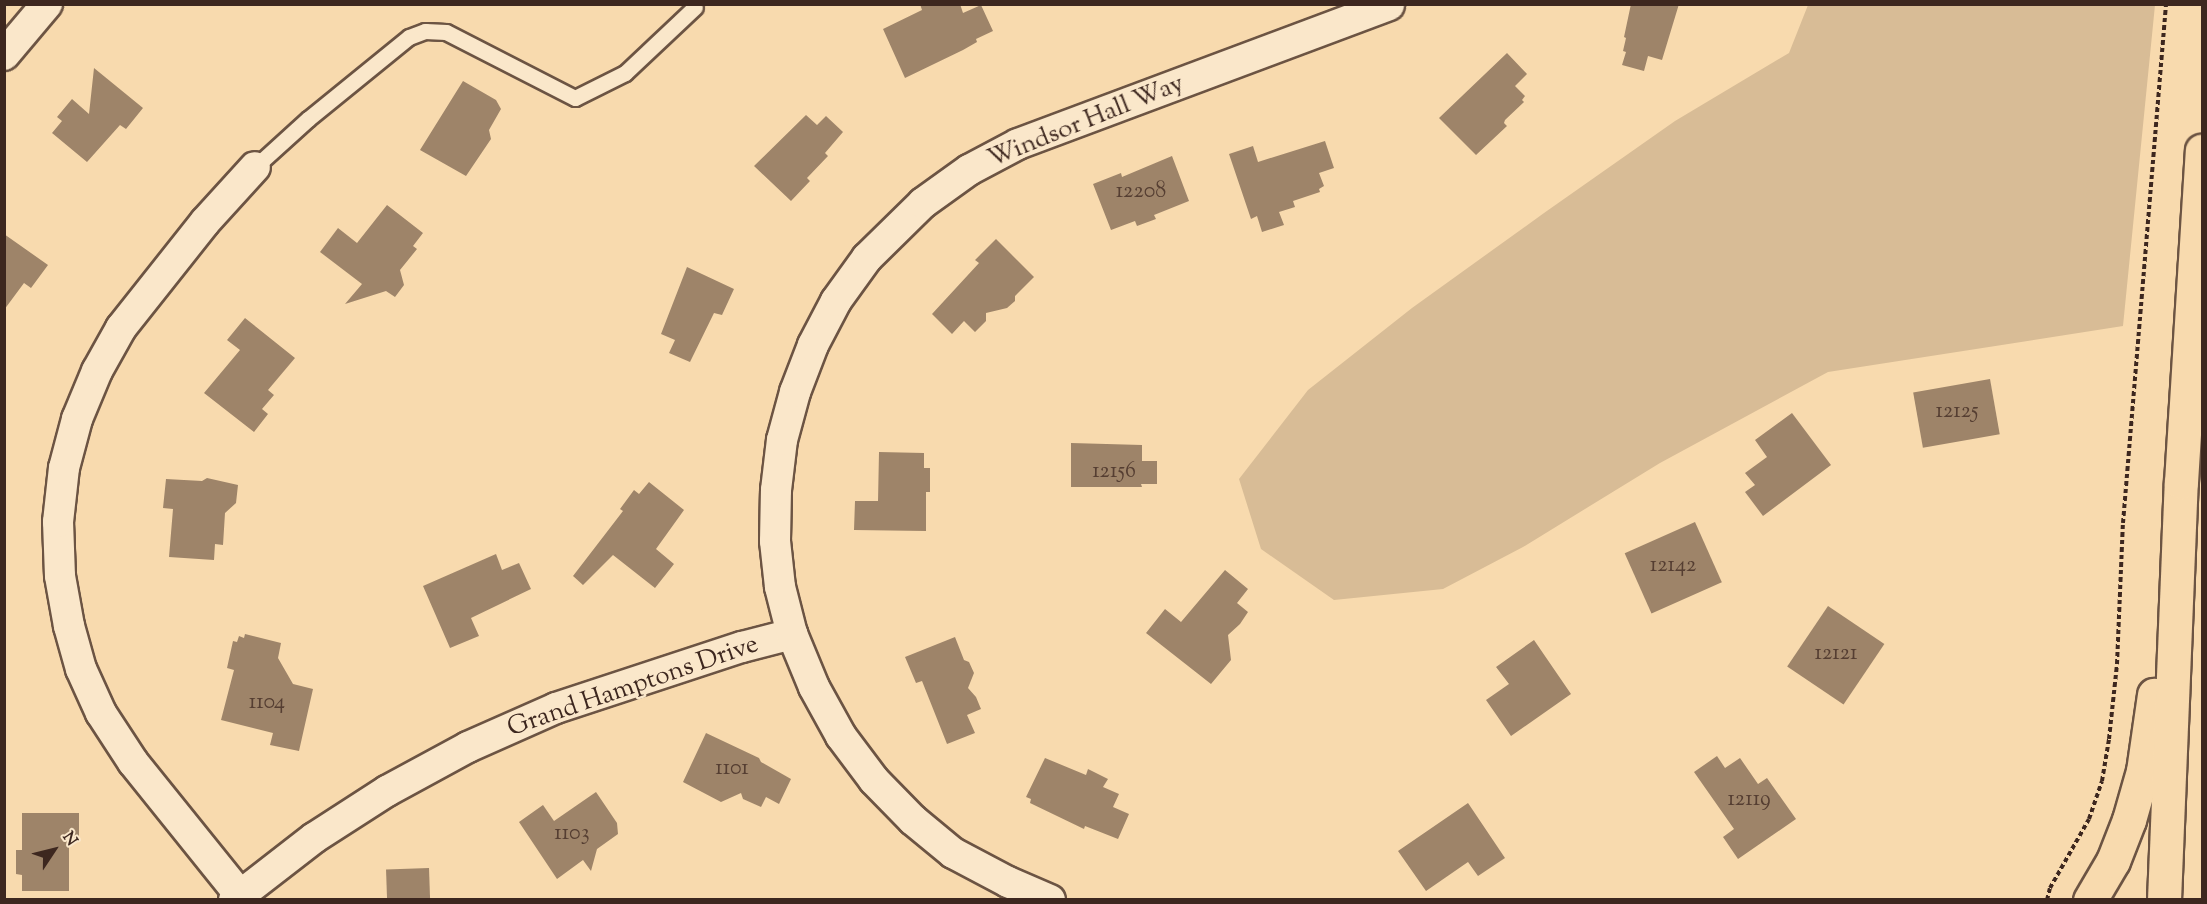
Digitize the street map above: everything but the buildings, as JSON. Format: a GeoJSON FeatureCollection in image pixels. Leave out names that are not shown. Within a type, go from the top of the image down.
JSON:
{"type":"FeatureCollection","features":[{"type":"Feature","properties":{"kind":"highway"},"geometry":{"type":"LineString","coordinates":[[2164,900],[2181,482],[2202,151]]}},
{"type":"Feature","properties":{"kind":"highway"},"geometry":{"type":"LineString","coordinates":[[2090,900],[2113,861],[2129,820],[2143,771],[2181,482]]}},
{"type":"Feature","properties":{"kind":"street"},"geometry":{"type":"LineString","coordinates":[[4,55],[47,4]]}},
{"type":"Feature","properties":{"kind":"street","name":"Windsor Hall Way"},"geometry":{"type":"LineString","coordinates":[[1050,900],[953,853],[905,812],[874,780],[841,736],[814,687],[792,634],[780,587],[775,541],[776,490],[782,440],[795,392],[813,345],[836,301],[867,258],[900,223],[969,170],[1018,144],[1389,4]]}},
{"type":"Feature","properties":{"kind":"street"},"geometry":{"type":"LineString","coordinates":[[240,898],[133,762],[101,713],[81,669],[69,626],[60,576],[58,522],[64,468],[77,419],[97,371],[122,328],[205,222],[255,167]]}},
{"type":"Feature","properties":{"kind":"street","name":"Grand Hamptons Drive"},"geometry":{"type":"LineString","coordinates":[[240,898],[314,838],[378,797],[468,747],[556,708],[742,647],[792,634]]}},
{"type":"Feature","properties":{"kind":"lane"},"geometry":{"type":"LineString","coordinates":[[255,167],[308,119],[409,37],[425,31],[446,32],[574,98],[625,73],[695,7]]}},
{"type":"Feature","properties":{"kind":"path"},"geometry":{"type":"LineString","coordinates":[[2047,900],[2050,888],[2089,819],[2102,781],[2109,739],[2117,664],[2123,523],[2166,4]]}},
{"type":"Feature","properties":{"kind":"shaded area"},"geometry":{"type":"Polygon","coordinates":[[[1808,5],[2155,5],[2123,326],[1828,372],[1660,463],[1523,547],[1443,589],[1334,600],[1261,549],[1239,479],[1308,390],[1412,308],[1675,121],[1789,53],[1808,5]]]}}]}
